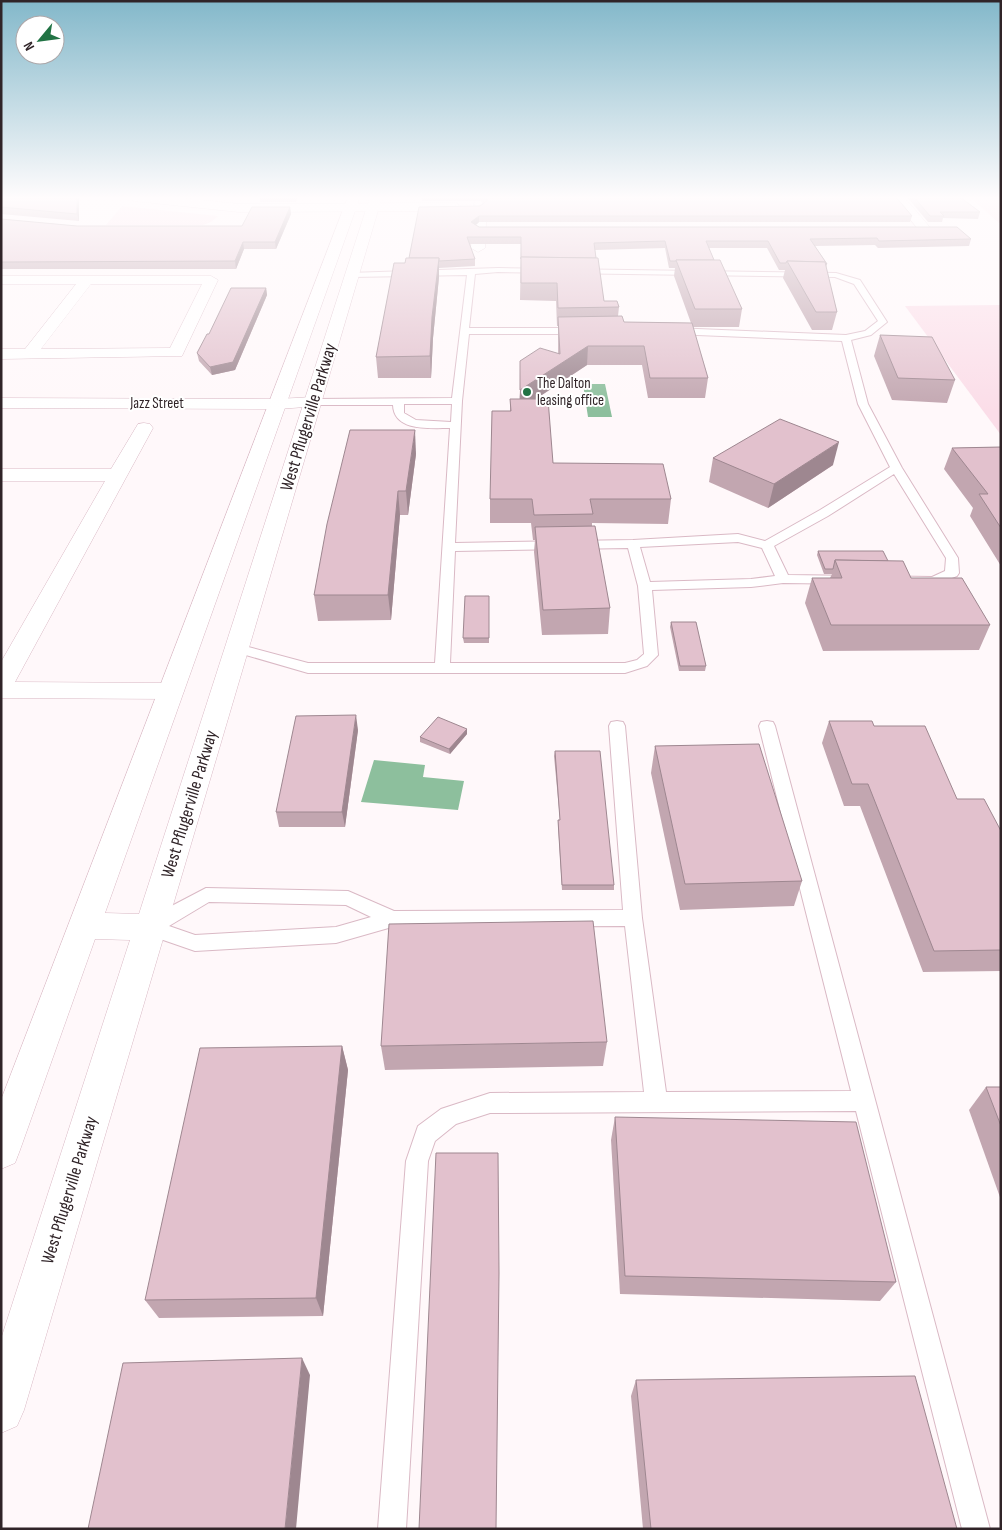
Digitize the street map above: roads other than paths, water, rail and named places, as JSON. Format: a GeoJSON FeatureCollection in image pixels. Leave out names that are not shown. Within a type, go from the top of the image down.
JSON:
{"type":"FeatureCollection","features":[{"type":"Feature","properties":{"kind":"main road","name":"West Pflugerville Parkway"},"geometry":{"type":"LineString","coordinates":[[1,1150],[278,404],[336,268]]}},
{"type":"Feature","properties":{"kind":"main road","name":"West Pflugerville Parkway"},"geometry":{"type":"LineString","coordinates":[[1,1410],[353,268]]}},
{"type":"Feature","properties":{"kind":"main road"},"geometry":{"type":"LineString","coordinates":[[1,280],[211,280],[176,353],[1,354]]}},
{"type":"Feature","properties":{"kind":"main road"},"geometry":{"type":"LineString","coordinates":[[29,354],[87,280]]}},
{"type":"Feature","properties":{"kind":"main road","name":"Jazz Street"},"geometry":{"type":"LineString","coordinates":[[1,403],[278,404],[313,402]]}},
{"type":"Feature","properties":{"kind":"main road"},"geometry":{"type":"LineString","coordinates":[[1,685],[144,428]]}},
{"type":"Feature","properties":{"kind":"main road"},"geometry":{"type":"LineString","coordinates":[[1,475],[117,475]]}},
{"type":"Feature","properties":{"kind":"main road"},"geometry":{"type":"LineString","coordinates":[[1,690],[171,691]]}},
{"type":"Feature","properties":{"kind":"main road"},"geometry":{"type":"LineString","coordinates":[[83,926],[150,927]]}},
{"type":"Feature","properties":{"kind":"lane"},"geometry":{"type":"LineString","coordinates":[[352,274],[498,270],[836,275],[857,282],[883,322],[868,333],[846,338],[662,331]]}},
{"type":"Feature","properties":{"kind":"lane"},"geometry":{"type":"LineString","coordinates":[[442,668],[457,401],[471,272]]}},
{"type":"Feature","properties":{"kind":"lane"},"geometry":{"type":"LineString","coordinates":[[464,331],[586,331]]}},
{"type":"Feature","properties":{"kind":"lane"},"geometry":{"type":"LineString","coordinates":[[645,586],[751,583],[783,579],[934,580],[952,574],[952,558],[896,468],[863,404],[846,338]]}},
{"type":"Feature","properties":{"kind":"lane"},"geometry":{"type":"LineString","coordinates":[[313,402],[457,401]]}},
{"type":"Feature","properties":{"kind":"lane"},"geometry":{"type":"LineString","coordinates":[[398,402],[398,413],[403,418],[412,422],[456,425]]}},
{"type":"Feature","properties":{"kind":"lane"},"geometry":{"type":"LineString","coordinates":[[448,547],[633,544],[738,538],[767,545],[824,513],[896,468]]}},
{"type":"Feature","properties":{"kind":"lane"},"geometry":{"type":"LineString","coordinates":[[237,648],[308,668],[625,668],[642,663],[651,655],[645,586],[633,544]]}},
{"type":"Feature","properties":{"kind":"lane"},"geometry":{"type":"LineString","coordinates":[[767,545],[783,579]]}},
{"type":"Feature","properties":{"kind":"lane"},"geometry":{"type":"LineString","coordinates":[[617,726],[633,918],[656,1102]]}},
{"type":"Feature","properties":{"kind":"lane"},"geometry":{"type":"LineString","coordinates":[[767,726],[976,1529]]}},
{"type":"Feature","properties":{"kind":"lane"},"geometry":{"type":"LineString","coordinates":[[150,927],[206,895],[348,898],[392,919]]}},
{"type":"Feature","properties":{"kind":"lane"},"geometry":{"type":"LineString","coordinates":[[150,927],[195,943],[336,935],[392,919],[633,918]]}},
{"type":"Feature","properties":{"kind":"lane"},"geometry":{"type":"LineString","coordinates":[[392,1529],[417,1161],[426,1134],[449,1116],[490,1103],[865,1101]]}},
{"type":"Feature","properties":{"kind":"place","name":"The Dalton leasing office"},"geometry":{"type":"Point","coordinates":[527,392]}}]}
